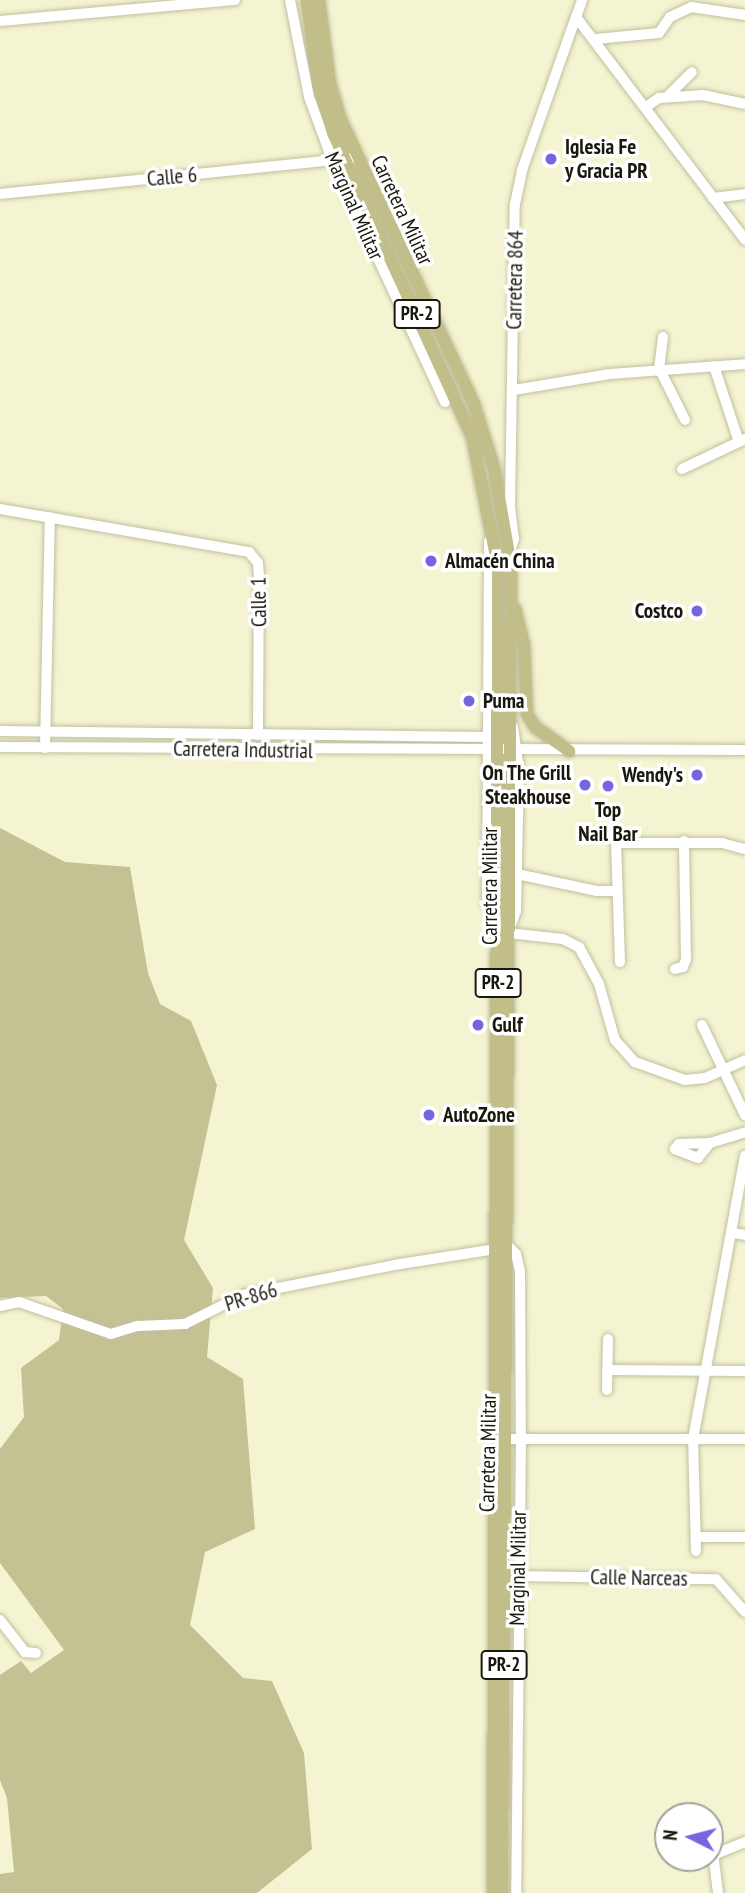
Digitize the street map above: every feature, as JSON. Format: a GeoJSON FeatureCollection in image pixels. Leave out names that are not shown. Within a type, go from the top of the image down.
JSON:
{"type":"FeatureCollection","features":[{"type":"Feature","properties":{"kind":"main road","name":"Carretera Militar"},"geometry":{"type":"LineString","coordinates":[[307,0],[319,88],[344,160],[443,368],[488,470],[500,600],[504,752],[502,1248],[494,1439],[492,1893]]}},
{"type":"Feature","properties":{"kind":"main road","name":"Carretera Militar"},"geometry":{"type":"LineString","coordinates":[[319,0],[344,160],[466,386],[510,552],[510,715],[504,752]]}},
{"type":"Feature","properties":{"kind":"main road"},"geometry":{"type":"LineString","coordinates":[[511,601],[524,646],[527,714],[535,727],[569,751]]}},
{"type":"Feature","properties":{"kind":"main road","name":"Carretera Militar"},"geometry":{"type":"LineString","coordinates":[[502,1248],[514,1438],[503,1581],[502,1893]]}},
{"type":"Feature","properties":{"kind":"street"},"geometry":{"type":"LineString","coordinates":[[0,21],[235,0]]}},
{"type":"Feature","properties":{"kind":"street","name":"Marginal Militar"},"geometry":{"type":"LineString","coordinates":[[290,0],[309,97],[344,160],[445,402]]}},
{"type":"Feature","properties":{"kind":"street","name":"Carretera 864"},"geometry":{"type":"LineString","coordinates":[[510,552],[514,539],[510,506],[515,204],[522,170],[582,0]]}},
{"type":"Feature","properties":{"kind":"street"},"geometry":{"type":"LineString","coordinates":[[596,39],[659,33],[670,17],[691,7],[745,15]]}},
{"type":"Feature","properties":{"kind":"street"},"geometry":{"type":"LineString","coordinates":[[576,17],[596,39],[745,240]]}},
{"type":"Feature","properties":{"kind":"street"},"geometry":{"type":"LineString","coordinates":[[646,107],[667,97],[692,72]]}},
{"type":"Feature","properties":{"kind":"street"},"geometry":{"type":"LineString","coordinates":[[667,97],[719,95],[745,104]]}},
{"type":"Feature","properties":{"kind":"street","name":"Calle 6"},"geometry":{"type":"LineString","coordinates":[[0,194],[344,160]]}},
{"type":"Feature","properties":{"kind":"street"},"geometry":{"type":"LineString","coordinates":[[713,198],[745,194]]}},
{"type":"Feature","properties":{"kind":"street"},"geometry":{"type":"LineString","coordinates":[[663,337],[660,370],[685,420]]}},
{"type":"Feature","properties":{"kind":"street"},"geometry":{"type":"LineString","coordinates":[[514,390],[660,370],[745,364]]}},
{"type":"Feature","properties":{"kind":"street"},"geometry":{"type":"LineString","coordinates":[[428,365],[443,368]]}},
{"type":"Feature","properties":{"kind":"street"},"geometry":{"type":"LineString","coordinates":[[682,469],[742,440],[714,366]]}},
{"type":"Feature","properties":{"kind":"street"},"geometry":{"type":"LineString","coordinates":[[488,470],[512,462]]}},
{"type":"Feature","properties":{"kind":"street"},"geometry":{"type":"LineString","coordinates":[[487,737],[489,502]]}},
{"type":"Feature","properties":{"kind":"street","name":"Calle 1"},"geometry":{"type":"LineString","coordinates":[[0,509],[249,552],[258,563],[258,735]]}},
{"type":"Feature","properties":{"kind":"street"},"geometry":{"type":"LineString","coordinates":[[45,748],[50,517]]}},
{"type":"Feature","properties":{"kind":"street"},"geometry":{"type":"LineString","coordinates":[[0,731],[487,737],[504,752],[519,783]]}},
{"type":"Feature","properties":{"kind":"street","name":"Carretera Industrial"},"geometry":{"type":"LineString","coordinates":[[0,747],[504,752],[745,750]]}},
{"type":"Feature","properties":{"kind":"street"},"geometry":{"type":"LineString","coordinates":[[504,752],[488,904],[503,929],[563,939],[579,947],[599,984],[615,1040],[635,1062],[685,1080],[723,1070],[745,1060]]}},
{"type":"Feature","properties":{"kind":"street"},"geometry":{"type":"LineString","coordinates":[[503,929],[516,911],[519,783],[526,762],[540,752]]}},
{"type":"Feature","properties":{"kind":"street"},"geometry":{"type":"LineString","coordinates":[[675,969],[683,967],[686,959],[684,841]]}},
{"type":"Feature","properties":{"kind":"street"},"geometry":{"type":"LineString","coordinates":[[620,962],[616,843],[684,841],[722,843],[745,849]]}},
{"type":"Feature","properties":{"kind":"street"},"geometry":{"type":"LineString","coordinates":[[517,874],[596,891],[617,891]]}},
{"type":"Feature","properties":{"kind":"street"},"geometry":{"type":"LineString","coordinates":[[702,1025],[745,1115]]}},
{"type":"Feature","properties":{"kind":"street"},"geometry":{"type":"LineString","coordinates":[[710,1143],[745,1132]]}},
{"type":"Feature","properties":{"kind":"street"},"geometry":{"type":"LineString","coordinates":[[696,1551],[693,1439],[733,1233],[745,1156]]}},
{"type":"Feature","properties":{"kind":"street"},"geometry":{"type":"LineString","coordinates":[[733,1233],[745,1235]]}},
{"type":"Feature","properties":{"kind":"street","name":"PR-866"},"geometry":{"type":"LineString","coordinates":[[0,1306],[19,1302],[111,1334],[138,1326],[185,1324],[243,1295],[502,1248]]}},
{"type":"Feature","properties":{"kind":"street"},"geometry":{"type":"LineString","coordinates":[[607,1390],[608,1339]]}},
{"type":"Feature","properties":{"kind":"street"},"geometry":{"type":"LineString","coordinates":[[607,1370],[745,1371]]}},
{"type":"Feature","properties":{"kind":"street","name":"Marginal Militar"},"geometry":{"type":"LineString","coordinates":[[514,1438],[518,1547],[516,1893]]}},
{"type":"Feature","properties":{"kind":"street"},"geometry":{"type":"LineString","coordinates":[[494,1439],[745,1439]]}},
{"type":"Feature","properties":{"kind":"street"},"geometry":{"type":"LineString","coordinates":[[696,1537],[745,1537]]}},
{"type":"Feature","properties":{"kind":"street"},"geometry":{"type":"LineString","coordinates":[[503,1581],[518,1547]]}},
{"type":"Feature","properties":{"kind":"street","name":"Calle Narceas"},"geometry":{"type":"LineString","coordinates":[[517,1576],[716,1579],[745,1612]]}},
{"type":"Feature","properties":{"kind":"street"},"geometry":{"type":"LineString","coordinates":[[0,1620],[25,1652],[36,1653]]}},
{"type":"Feature","properties":{"kind":"street"},"geometry":{"type":"LineString","coordinates":[[718,1893],[713,1855],[745,1842]]}},
{"type":"Feature","properties":{"kind":"shaded area"},"geometry":{"type":"Polygon","coordinates":[[[0,828],[65,862],[130,867],[148,973],[160,1004],[191,1021],[217,1085],[184,1240],[213,1288],[207,1357],[243,1379],[255,1529],[205,1552],[190,1625],[243,1678],[272,1681],[304,1753],[312,1849],[257,1893],[0,1893],[0,1874],[14,1872],[7,1798],[0,1780],[0,1675],[21,1661],[31,1673],[64,1650],[0,1563],[0,1449],[24,1417],[21,1368],[59,1340],[63,1309],[46,1296],[0,1298],[0,828]]]}},
{"type":"Feature","properties":{"kind":"place","name":"Iglesia Fe y Gracia PR"},"geometry":{"type":"Point","coordinates":[551,159]}},
{"type":"Feature","properties":{"kind":"place","name":"Almacén China"},"geometry":{"type":"Point","coordinates":[431,561]}},
{"type":"Feature","properties":{"kind":"place","name":"Costco"},"geometry":{"type":"Point","coordinates":[697,611]}},
{"type":"Feature","properties":{"kind":"place","name":"Puma"},"geometry":{"type":"Point","coordinates":[469,701]}},
{"type":"Feature","properties":{"kind":"place","name":"Wendy's"},"geometry":{"type":"Point","coordinates":[697,775]}},
{"type":"Feature","properties":{"kind":"place","name":"On The Grill Steakhouse"},"geometry":{"type":"Point","coordinates":[585,785]}},
{"type":"Feature","properties":{"kind":"place","name":"Top Nail Bar"},"geometry":{"type":"Point","coordinates":[608,786]}},
{"type":"Feature","properties":{"kind":"place","name":"Gulf"},"geometry":{"type":"Point","coordinates":[478,1025]}},
{"type":"Feature","properties":{"kind":"place","name":"AutoZone"},"geometry":{"type":"Point","coordinates":[429,1115]}}]}
